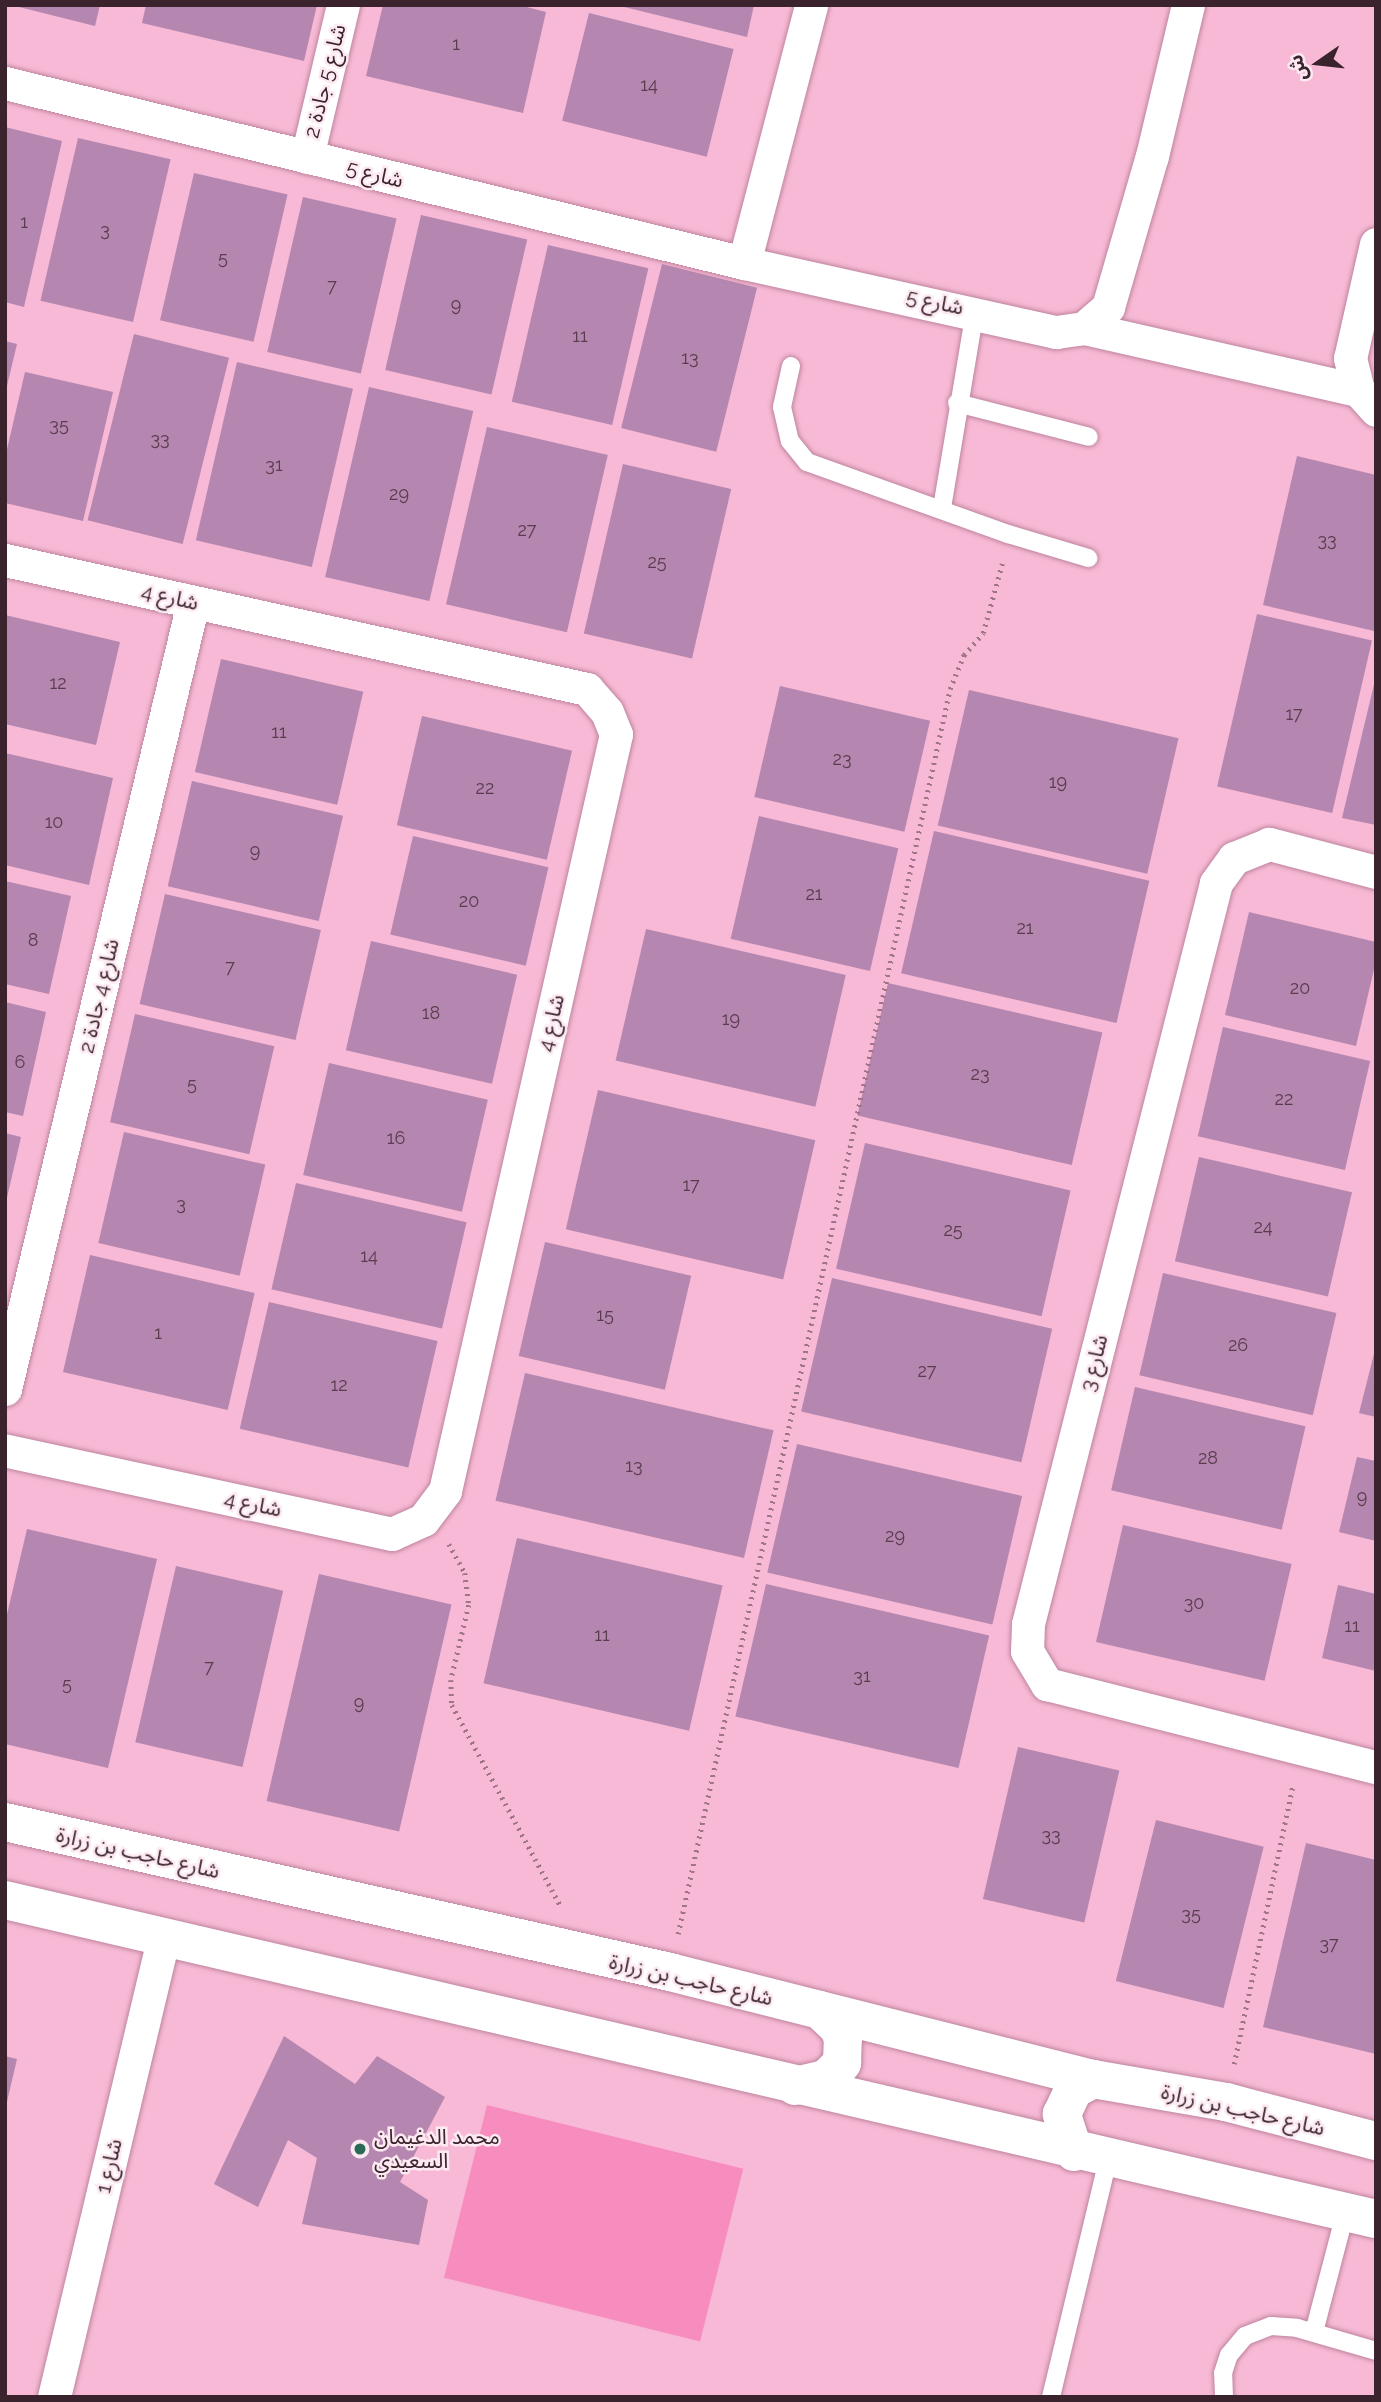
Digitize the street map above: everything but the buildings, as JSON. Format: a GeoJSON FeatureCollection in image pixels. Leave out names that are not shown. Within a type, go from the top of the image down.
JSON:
{"type":"FeatureCollection","features":[{"type":"Feature","properties":{"kind":"street","name":"شارع 5 جادة 2"},"geometry":{"type":"LineString","coordinates":[[307,157],[343,5]]}},
{"type":"Feature","properties":{"kind":"street"},"geometry":{"type":"LineString","coordinates":[[744,263],[811,5]]}},
{"type":"Feature","properties":{"kind":"street"},"geometry":{"type":"LineString","coordinates":[[1084,328],[1108,307],[1152,156],[1188,5]]}},
{"type":"Feature","properties":{"kind":"street","name":"شارع 5"},"geometry":{"type":"LineString","coordinates":[[5,83],[744,263],[975,310],[1056,332],[1084,328],[1367,400]]}},
{"type":"Feature","properties":{"kind":"street"},"geometry":{"type":"LineString","coordinates":[[1367,400],[1350,358],[1376,244]]}},
{"type":"Feature","properties":{"kind":"street","name":"شارع 4"},"geometry":{"type":"LineString","coordinates":[[5,560],[587,689],[607,712],[616,734],[445,1491],[423,1520],[392,1534],[5,1450]]}},
{"type":"Feature","properties":{"kind":"street","name":"شارع 4 جادة 2"},"geometry":{"type":"LineString","coordinates":[[5,1390],[193,602]]}},
{"type":"Feature","properties":{"kind":"street","name":"شارع 3"},"geometry":{"type":"LineString","coordinates":[[1376,872],[1269,844],[1234,858],[1216,883],[1028,1624],[1027,1651],[1046,1684],[1376,1767]]}},
{"type":"Feature","properties":{"kind":"street","name":"شارع حاجب بن زرارة"},"geometry":{"type":"LineString","coordinates":[[5,1822],[588,1957],[670,1972],[1093,2079],[1226,2102],[1376,2141]]}},
{"type":"Feature","properties":{"kind":"street"},"geometry":{"type":"LineString","coordinates":[[5,1900],[1091,2156],[1360,2216]]}},
{"type":"Feature","properties":{"kind":"street","name":"شارع 1"},"geometry":{"type":"LineString","coordinates":[[54,2397],[164,1936]]}},
{"type":"Feature","properties":{"kind":"street"},"geometry":{"type":"LineString","coordinates":[[795,2086],[826,2079],[842,2063],[843,2038],[838,2027],[820,2010]]}},
{"type":"Feature","properties":{"kind":"street"},"geometry":{"type":"LineString","coordinates":[[1091,2156],[1062,2114],[1073,2090],[1093,2079]]}},
{"type":"Feature","properties":{"kind":"lane"},"geometry":{"type":"LineString","coordinates":[[942,508],[957,403],[975,310]]}},
{"type":"Feature","properties":{"kind":"lane"},"geometry":{"type":"LineString","coordinates":[[791,366],[782,407],[790,441],[807,462],[942,508],[1008,534],[1088,558]]}},
{"type":"Feature","properties":{"kind":"lane"},"geometry":{"type":"LineString","coordinates":[[957,403],[1089,437]]}},
{"type":"Feature","properties":{"kind":"lane"},"geometry":{"type":"LineString","coordinates":[[1051,2397],[1091,2156]]}},
{"type":"Feature","properties":{"kind":"lane"},"geometry":{"type":"LineString","coordinates":[[1314,2332],[1360,2216]]}},
{"type":"Feature","properties":{"kind":"lane"},"geometry":{"type":"LineString","coordinates":[[1224,2397],[1223,2373],[1229,2356],[1245,2336],[1271,2326],[1314,2332],[1376,2351]]}},
{"type":"Feature","properties":{"kind":"path"},"geometry":{"type":"LineString","coordinates":[[670,1972],[950,689],[994,605],[1008,534]]}},
{"type":"Feature","properties":{"kind":"path"},"geometry":{"type":"LineString","coordinates":[[423,1520],[452,1547],[465,1573],[469,1605],[451,1680],[459,1725],[588,1957]]}},
{"type":"Feature","properties":{"kind":"path"},"geometry":{"type":"LineString","coordinates":[[1226,2102],[1301,1748]]}},
{"type":"Feature","properties":{"kind":"shaded area"},"geometry":{"type":"Polygon","coordinates":[[[487,2105],[743,2169],[700,2342],[444,2278],[487,2105]]]}},
{"type":"Feature","properties":{"kind":"place","name":"محمد الدغيمان السعيدي"},"geometry":{"type":"Point","coordinates":[360,2149]}}]}
